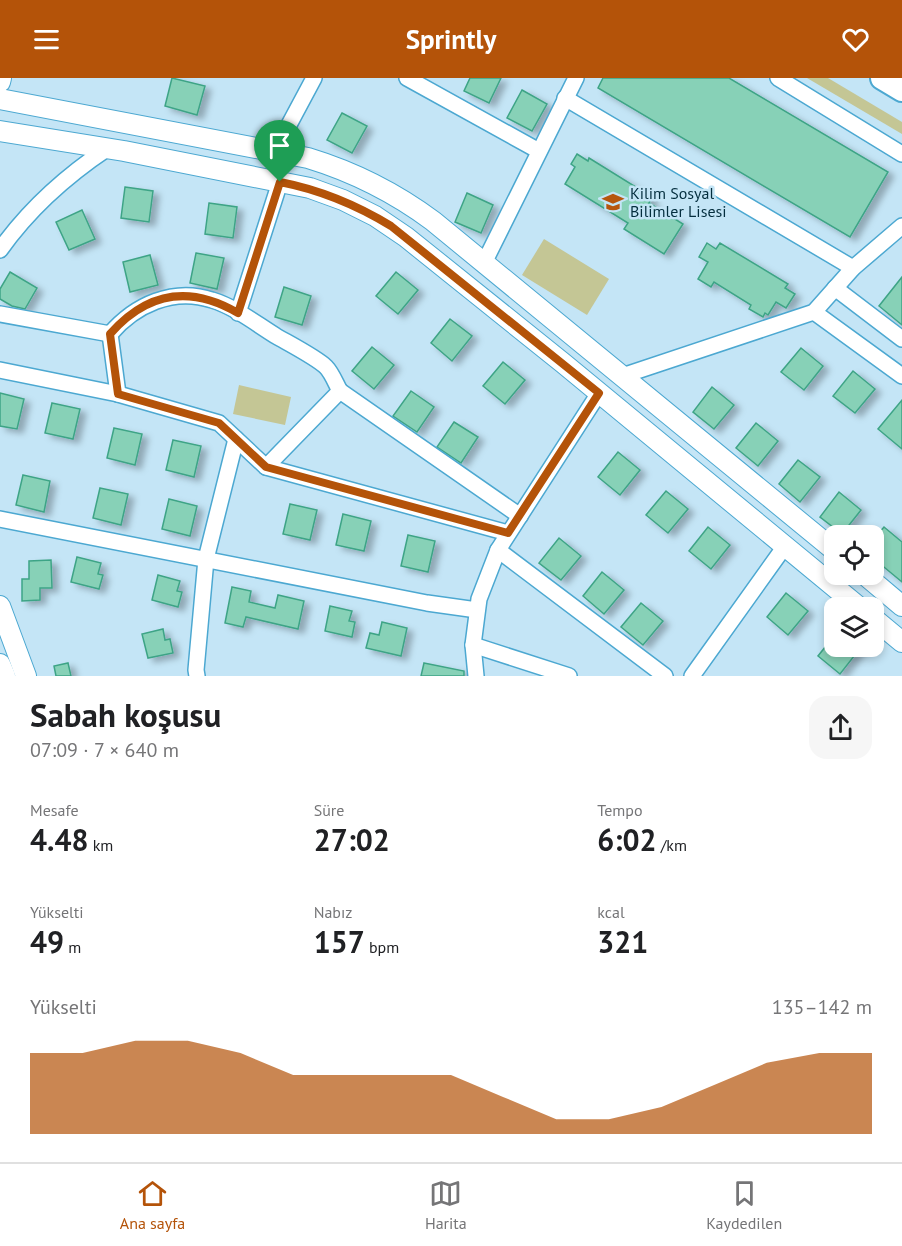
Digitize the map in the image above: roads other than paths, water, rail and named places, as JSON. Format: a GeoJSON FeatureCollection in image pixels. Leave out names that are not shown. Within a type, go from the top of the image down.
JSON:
{"type":"FeatureCollection","features":[{"type":"Feature","properties":{"kind":"main road"},"geometry":{"type":"LineString","coordinates":[[882,78],[902,90]]}},
{"type":"Feature","properties":{"kind":"street"},"geometry":{"type":"LineString","coordinates":[[275,152],[314,78]]}},
{"type":"Feature","properties":{"kind":"street"},"geometry":{"type":"LineString","coordinates":[[407,78],[539,152]]}},
{"type":"Feature","properties":{"kind":"street"},"geometry":{"type":"LineString","coordinates":[[778,78],[902,154]]}},
{"type":"Feature","properties":{"kind":"street"},"geometry":{"type":"LineString","coordinates":[[484,263],[566,98],[570,80]]}},
{"type":"Feature","properties":{"kind":"street"},"geometry":{"type":"LineString","coordinates":[[566,98],[853,268]]}},
{"type":"Feature","properties":{"kind":"street"},"geometry":{"type":"LineString","coordinates":[[0,99],[275,152],[331,165],[375,183],[414,207],[824,542]]}},
{"type":"Feature","properties":{"kind":"street"},"geometry":{"type":"LineString","coordinates":[[0,131],[108,148],[280,182],[326,194],[358,207],[391,226],[599,393],[847,597]]}},
{"type":"Feature","properties":{"kind":"street"},"geometry":{"type":"LineString","coordinates":[[0,250],[38,205],[74,173],[108,148]]}},
{"type":"Feature","properties":{"kind":"street"},"geometry":{"type":"LineString","coordinates":[[238,313],[280,182]]}},
{"type":"Feature","properties":{"kind":"street"},"geometry":{"type":"LineString","coordinates":[[622,376],[814,312],[853,268],[902,226]]}},
{"type":"Feature","properties":{"kind":"street"},"geometry":{"type":"LineString","coordinates":[[835,288],[902,339]]}},
{"type":"Feature","properties":{"kind":"street"},"geometry":{"type":"LineString","coordinates":[[110,334],[124,319],[141,307],[160,300],[178,296],[212,300],[238,313],[327,367],[340,391],[520,516]]}},
{"type":"Feature","properties":{"kind":"street"},"geometry":{"type":"LineString","coordinates":[[814,312],[902,376]]}},
{"type":"Feature","properties":{"kind":"street"},"geometry":{"type":"LineString","coordinates":[[0,314],[110,334]]}},
{"type":"Feature","properties":{"kind":"street"},"geometry":{"type":"LineString","coordinates":[[110,334],[118,394]]}},
{"type":"Feature","properties":{"kind":"street"},"geometry":{"type":"LineString","coordinates":[[0,370],[118,394],[219,423],[266,467],[508,533]]}},
{"type":"Feature","properties":{"kind":"street"},"geometry":{"type":"LineString","coordinates":[[266,467],[340,391]]}},
{"type":"Feature","properties":{"kind":"street"},"geometry":{"type":"LineString","coordinates":[[476,676],[473,645],[477,610],[498,550],[599,393]]}},
{"type":"Feature","properties":{"kind":"street"},"geometry":{"type":"LineString","coordinates":[[197,676],[206,559],[236,439]]}},
{"type":"Feature","properties":{"kind":"street"},"geometry":{"type":"LineString","coordinates":[[0,519],[427,603],[477,610]]}},
{"type":"Feature","properties":{"kind":"street"},"geometry":{"type":"LineString","coordinates":[[692,676],[785,546]]}},
{"type":"Feature","properties":{"kind":"street"},"geometry":{"type":"LineString","coordinates":[[498,550],[665,676]]}},
{"type":"Feature","properties":{"kind":"street"},"geometry":{"type":"LineString","coordinates":[[877,585],[902,606]]}},
{"type":"Feature","properties":{"kind":"street"},"geometry":{"type":"LineString","coordinates":[[0,606],[26,676]]}},
{"type":"Feature","properties":{"kind":"street"},"geometry":{"type":"LineString","coordinates":[[884,627],[902,642]]}},
{"type":"Feature","properties":{"kind":"street"},"geometry":{"type":"LineString","coordinates":[[473,645],[569,676]]}},
{"type":"Feature","properties":{"kind":"street"},"geometry":{"type":"LineString","coordinates":[[0,664],[5,676]]}},
{"type":"Feature","properties":{"kind":"place","name":"Kilim Sosyal Bilimler Lisesi"},"geometry":{"type":"Point","coordinates":[613,202]}}]}
